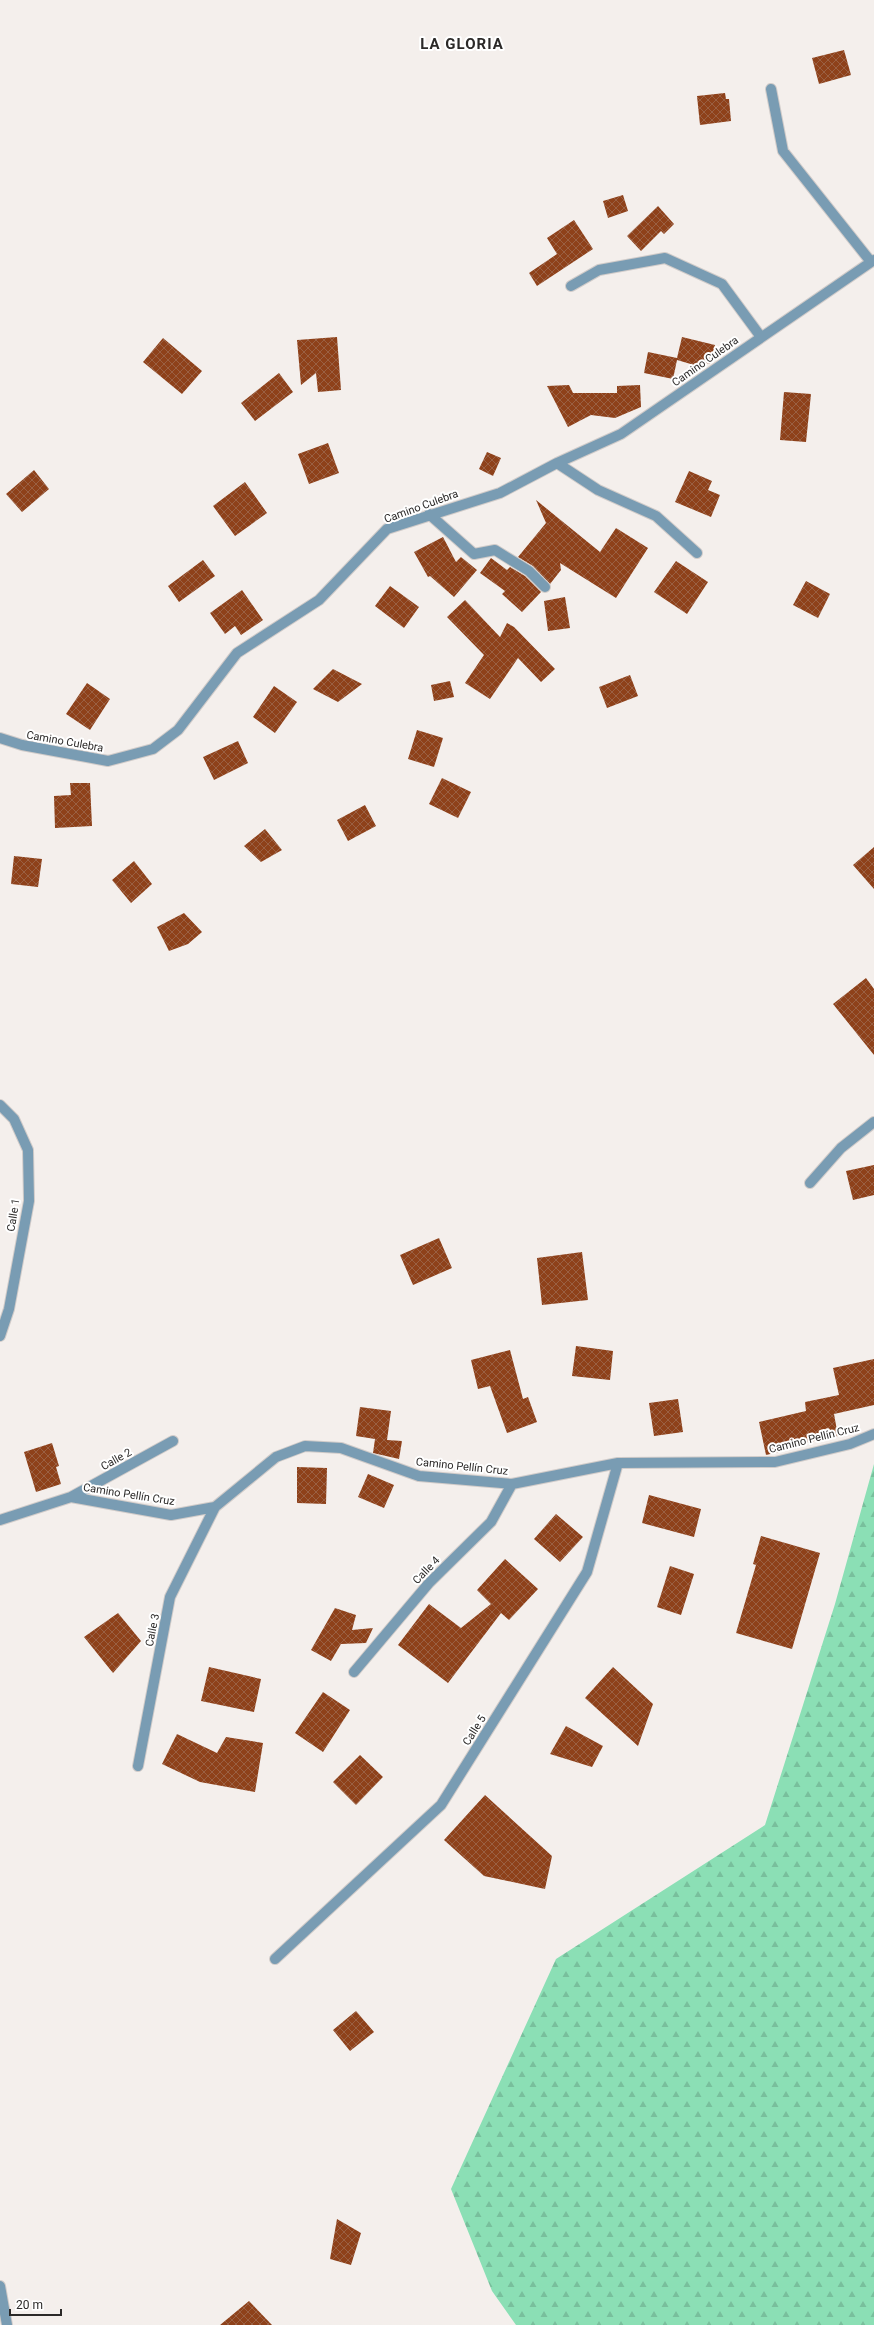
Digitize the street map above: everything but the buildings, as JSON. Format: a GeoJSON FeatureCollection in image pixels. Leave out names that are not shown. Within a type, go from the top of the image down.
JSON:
{"type":"FeatureCollection","features":[{"type":"Feature","properties":{"kind":"street"},"geometry":{"type":"LineString","coordinates":[[771,89],[783,151],[872,261]]}},
{"type":"Feature","properties":{"kind":"street"},"geometry":{"type":"LineString","coordinates":[[571,286],[599,270],[665,258],[722,284],[761,337]]}},
{"type":"Feature","properties":{"kind":"street","name":"Camino Culebra"},"geometry":{"type":"LineString","coordinates":[[0,738],[22,746],[108,761],[153,749],[178,730],[237,653],[319,600],[387,529],[429,514],[500,493],[557,463],[621,434],[872,261]]}},
{"type":"Feature","properties":{"kind":"street"},"geometry":{"type":"LineString","coordinates":[[557,463],[598,490],[656,516],[697,553]]}},
{"type":"Feature","properties":{"kind":"street"},"geometry":{"type":"LineString","coordinates":[[429,514],[474,554],[495,550],[529,571],[545,587]]}},
{"type":"Feature","properties":{"kind":"street","name":"Calle 1"},"geometry":{"type":"LineString","coordinates":[[0,1105],[14,1119],[28,1150],[29,1201],[9,1309],[0,1336]]}},
{"type":"Feature","properties":{"kind":"street"},"geometry":{"type":"LineString","coordinates":[[810,1183],[841,1148],[874,1122]]}},
{"type":"Feature","properties":{"kind":"street","name":"Camino Pellín Cruz"},"geometry":{"type":"LineString","coordinates":[[0,1520],[72,1497],[171,1515],[216,1507],[276,1457],[305,1446],[341,1448],[419,1476],[512,1484],[618,1463],[775,1462],[850,1444],[874,1434]]}},
{"type":"Feature","properties":{"kind":"street","name":"Calle 2"},"geometry":{"type":"LineString","coordinates":[[72,1497],[173,1441]]}},
{"type":"Feature","properties":{"kind":"street","name":"Calle 5"},"geometry":{"type":"LineString","coordinates":[[275,1959],[441,1805],[586,1572],[618,1463]]}},
{"type":"Feature","properties":{"kind":"street","name":"Calle 4"},"geometry":{"type":"LineString","coordinates":[[354,1672],[429,1584],[491,1522],[512,1484]]}},
{"type":"Feature","properties":{"kind":"street","name":"Calle 3"},"geometry":{"type":"LineString","coordinates":[[138,1766],[170,1597],[216,1507]]}},
{"type":"Feature","properties":{"kind":"street"},"geometry":{"type":"LineString","coordinates":[[0,2286],[7,2325]]}},
{"type":"Feature","properties":{"kind":"green space"},"geometry":{"type":"Polygon","coordinates":[[[874,1464],[874,2325],[516,2325],[492,2291],[451,2189],[556,1959],[765,1825],[835,1604],[874,1464]]]}},
{"type":"Feature","properties":{"kind":"district","name":"LA GLORIA"},"geometry":{"type":"Point","coordinates":[462,44]}}]}
